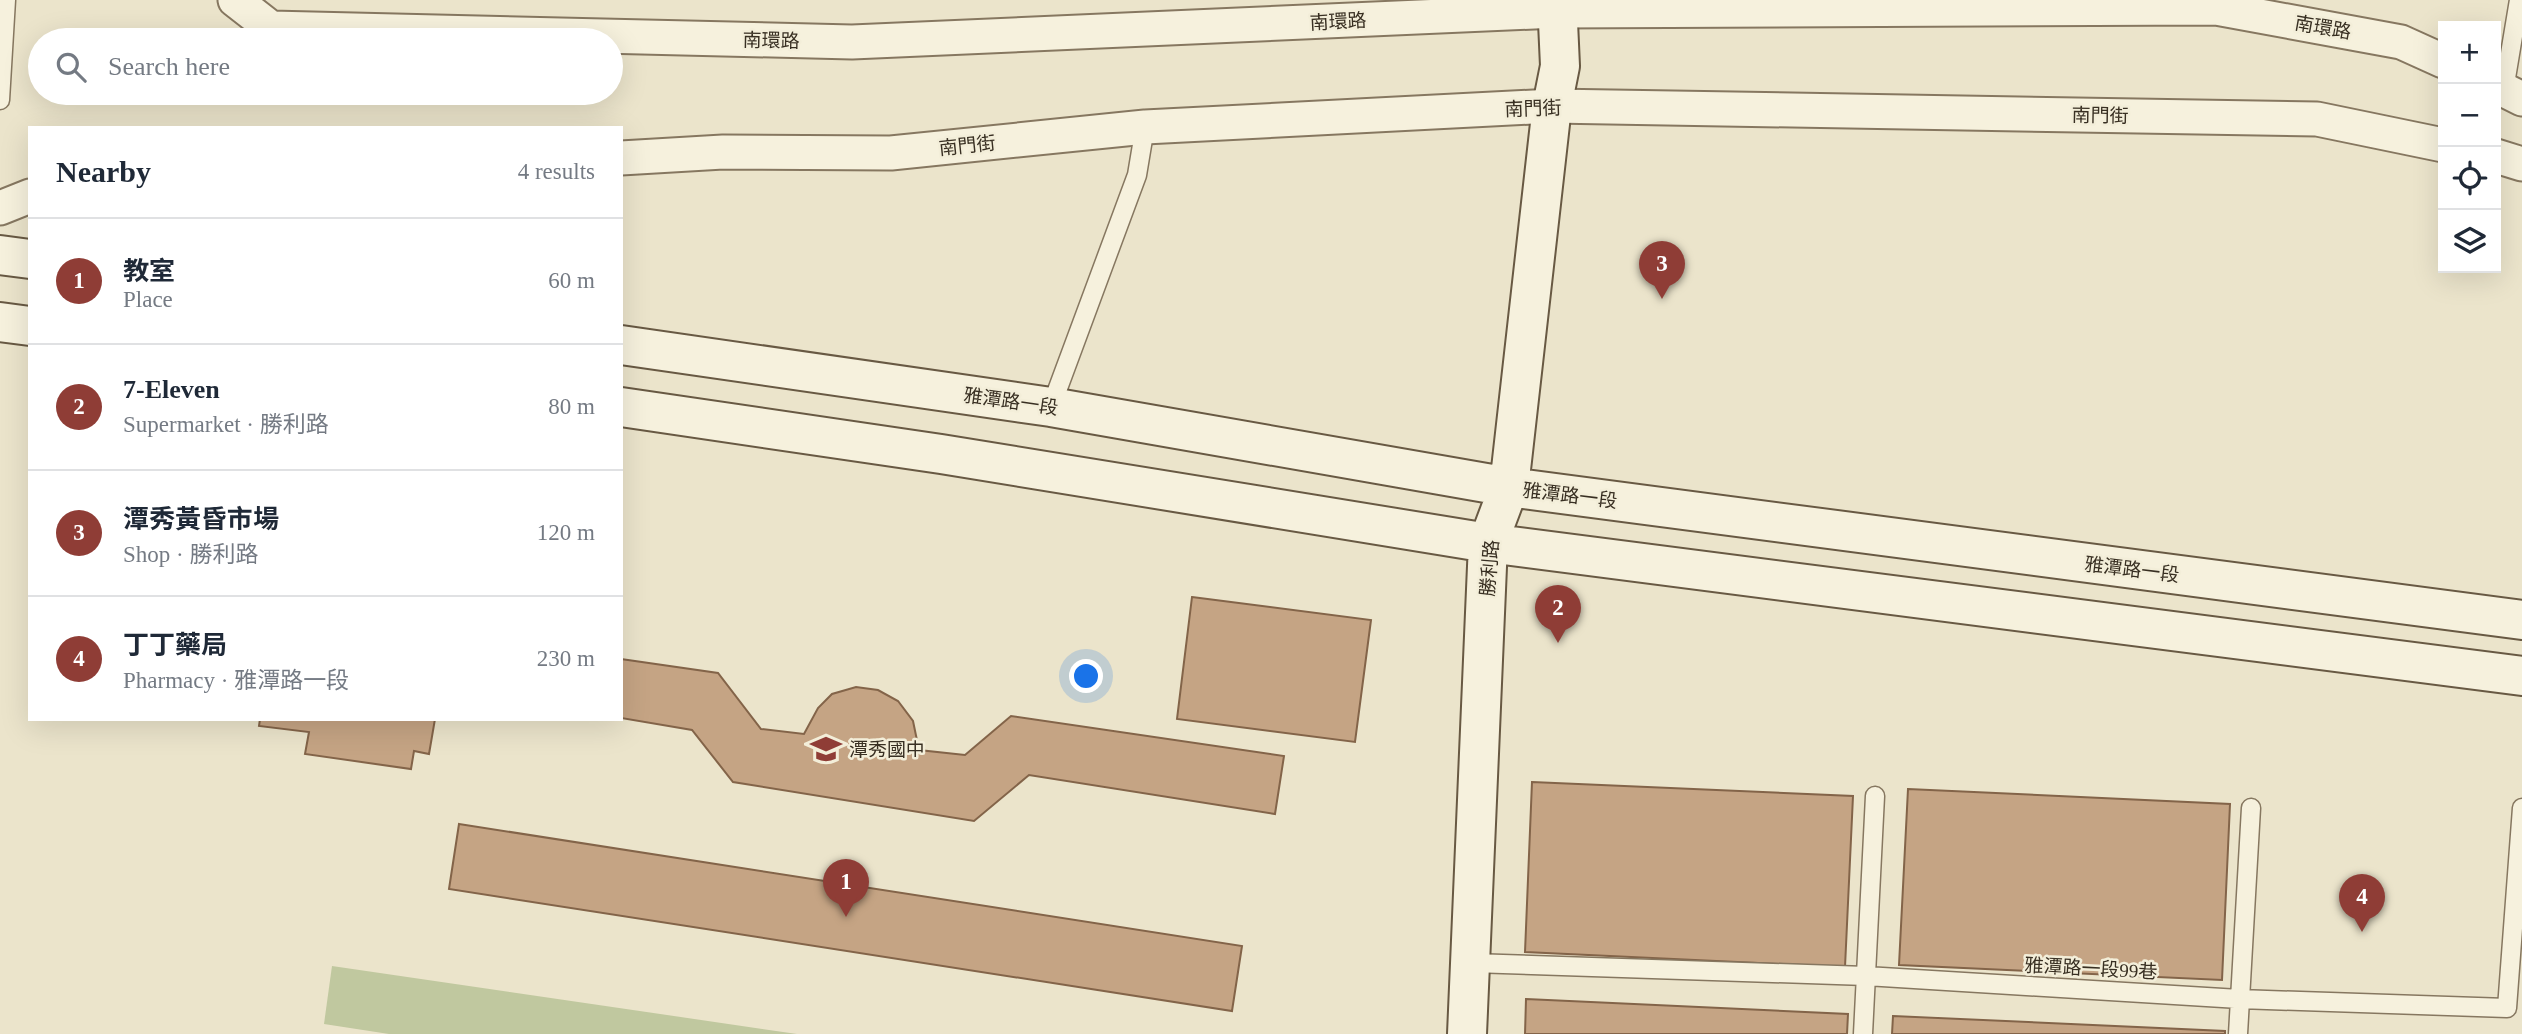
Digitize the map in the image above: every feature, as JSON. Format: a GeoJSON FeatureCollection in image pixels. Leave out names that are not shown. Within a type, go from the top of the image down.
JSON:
{"type":"FeatureCollection","features":[{"type":"Feature","properties":{"kind":"street","name":"南環路"},"geometry":{"type":"LineString","coordinates":[[235,0],[271,28]]}},
{"type":"Feature","properties":{"kind":"street","name":"南環路"},"geometry":{"type":"LineString","coordinates":[[623,36],[852,42],[1556,5],[2217,4],[2401,42],[2438,59]]}},
{"type":"Feature","properties":{"kind":"street","name":"勝利路"},"geometry":{"type":"LineString","coordinates":[[1467,1034],[1488,542],[1509,487],[1552,106],[1560,66],[1556,5]]}},
{"type":"Feature","properties":{"kind":"street","name":"南門街"},"geometry":{"type":"LineString","coordinates":[[623,158],[723,152],[891,153],[1145,127],[1552,106],[2317,119],[2438,144]]}},
{"type":"Feature","properties":{"kind":"street"},"geometry":{"type":"LineString","coordinates":[[2501,158],[2522,164]]}},
{"type":"Feature","properties":{"kind":"street"},"geometry":{"type":"LineString","coordinates":[[0,208],[28,198]]}},
{"type":"Feature","properties":{"kind":"street"},"geometry":{"type":"LineString","coordinates":[[0,255],[28,259]]}},
{"type":"Feature","properties":{"kind":"street"},"geometry":{"type":"LineString","coordinates":[[0,322],[28,326]]}},
{"type":"Feature","properties":{"kind":"street","name":"雅潭路一段"},"geometry":{"type":"LineString","coordinates":[[623,345],[1051,407],[1509,487],[2522,620]]}},
{"type":"Feature","properties":{"kind":"street"},"geometry":{"type":"LineString","coordinates":[[623,407],[941,454],[1488,542],[2522,676]]}},
{"type":"Feature","properties":{"kind":"lane"},"geometry":{"type":"LineString","coordinates":[[0,100],[6,0]]}},
{"type":"Feature","properties":{"kind":"lane"},"geometry":{"type":"LineString","coordinates":[[2507,91],[2519,0]]}},
{"type":"Feature","properties":{"kind":"lane"},"geometry":{"type":"LineString","coordinates":[[1051,407],[1138,175],[1145,127]]}},
{"type":"Feature","properties":{"kind":"lane"},"geometry":{"type":"LineString","coordinates":[[1863,1034],[1875,796]]}},
{"type":"Feature","properties":{"kind":"lane"},"geometry":{"type":"LineString","coordinates":[[2238,1034],[2251,807]]}},
{"type":"Feature","properties":{"kind":"lane","name":"雅潭路一段99巷"},"geometry":{"type":"LineString","coordinates":[[1472,963],[1866,976],[2239,999],[2514,1009],[2522,808]]}},
{"type":"Feature","properties":{"kind":"green space"},"geometry":{"type":"Polygon","coordinates":[[[332,966],[797,1034],[389,1034],[324,1024],[332,966]]]}},
{"type":"Feature","properties":{"kind":"building"},"geometry":{"type":"Polygon","coordinates":[[[1192,597],[1371,620],[1355,742],[1177,719],[1192,597]]]}},
{"type":"Feature","properties":{"kind":"building"},"geometry":{"type":"Polygon","coordinates":[[[623,659],[718,673],[761,729],[804,734],[818,708],[832,694],[856,687],[878,690],[898,701],[913,721],[919,750],[965,755],[1011,716],[1284,756],[1275,814],[1029,775],[974,821],[733,782],[692,730],[623,718],[623,659]]]}},
{"type":"Feature","properties":{"kind":"building"},"geometry":{"type":"Polygon","coordinates":[[[260,721],[435,721],[429,754],[414,751],[411,769],[305,754],[309,732],[259,726],[260,721]]]}},
{"type":"Feature","properties":{"kind":"building"},"geometry":{"type":"Polygon","coordinates":[[[1532,782],[1853,796],[1845,967],[1525,952],[1532,782]]]}},
{"type":"Feature","properties":{"kind":"building"},"geometry":{"type":"Polygon","coordinates":[[[1908,789],[2230,804],[2222,980],[1899,965],[1908,789]]]}},
{"type":"Feature","properties":{"kind":"building"},"geometry":{"type":"Polygon","coordinates":[[[459,824],[1242,946],[1232,1011],[449,889],[459,824]]]}},
{"type":"Feature","properties":{"kind":"building"},"geometry":{"type":"Polygon","coordinates":[[[1526,999],[1848,1014],[1847,1034],[1525,1034],[1526,999]]]}},
{"type":"Feature","properties":{"kind":"building"},"geometry":{"type":"Polygon","coordinates":[[[1893,1016],[2225,1031],[2225,1034],[1892,1034],[1893,1016]]]}},
{"type":"Feature","properties":{"kind":"place","name":"潭秀黃昏市場"},"geometry":{"type":"Point","coordinates":[1662,299]}},
{"type":"Feature","properties":{"kind":"place","name":"7-Eleven"},"geometry":{"type":"Point","coordinates":[1558,643]}},
{"type":"Feature","properties":{"kind":"place","name":"潭秀國中"},"geometry":{"type":"Point","coordinates":[826,749]}},
{"type":"Feature","properties":{"kind":"place","name":"教室"},"geometry":{"type":"Point","coordinates":[846,917]}},
{"type":"Feature","properties":{"kind":"place","name":"丁丁藥局"},"geometry":{"type":"Point","coordinates":[2362,932]}}]}
